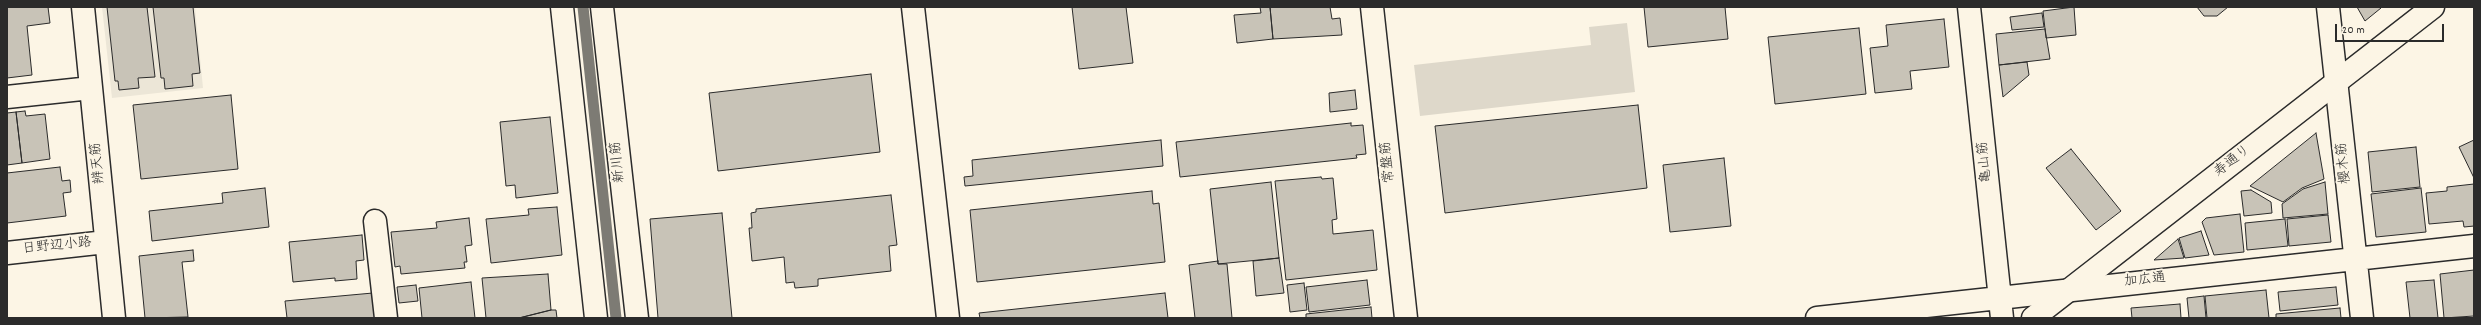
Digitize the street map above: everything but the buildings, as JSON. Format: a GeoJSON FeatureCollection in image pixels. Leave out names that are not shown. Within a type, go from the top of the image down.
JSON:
{"type":"FeatureCollection","features":[{"type":"Feature","properties":{"kind":"street","name":"辨天筋"},"geometry":{"type":"LineString","coordinates":[[83,7],[114,318]]}},
{"type":"Feature","properties":{"kind":"street"},"geometry":{"type":"LineString","coordinates":[[562,7],[596,318]]}},
{"type":"Feature","properties":{"kind":"street","name":"新川筋"},"geometry":{"type":"LineString","coordinates":[[602,7],[637,318]]}},
{"type":"Feature","properties":{"kind":"street"},"geometry":{"type":"LineString","coordinates":[[913,7],[948,318]]}},
{"type":"Feature","properties":{"kind":"street","name":"常盤筋"},"geometry":{"type":"LineString","coordinates":[[1372,7],[1406,318]]}},
{"type":"Feature","properties":{"kind":"street","name":"亀山筋"},"geometry":{"type":"LineString","coordinates":[[1969,7],[2001,308]]}},
{"type":"Feature","properties":{"kind":"street","name":"櫻木筋"},"geometry":{"type":"LineString","coordinates":[[2328,7],[2362,318]]}},
{"type":"Feature","properties":{"kind":"street","name":"寿通り"},"geometry":{"type":"LineString","coordinates":[[2033,318],[2433,7]]}},
{"type":"Feature","properties":{"kind":"street"},"geometry":{"type":"LineString","coordinates":[[7,98],[91,88]]}},
{"type":"Feature","properties":{"kind":"street"},"geometry":{"type":"LineString","coordinates":[[375,221],[386,318]]}},
{"type":"Feature","properties":{"kind":"street","name":"日野辺小路"},"geometry":{"type":"LineString","coordinates":[[7,253],[106,242]]}},
{"type":"Feature","properties":{"kind":"street","name":"加広通"},"geometry":{"type":"LineString","coordinates":[[1817,318],[2001,308],[2071,289],[2474,246]]}},
{"type":"Feature","properties":{"kind":"shaded area"},"geometry":{"type":"Polygon","coordinates":[[[102,7],[195,7],[203,88],[112,98],[102,7]]]}},
{"type":"Feature","properties":{"kind":"shaded area"},"geometry":{"type":"Polygon","coordinates":[[[1627,23],[1635,92],[1420,116],[1414,65],[1591,45],[1589,27],[1627,23]]]}},
{"type":"Feature","properties":{"kind":"waterway"},"geometry":{"type":"LineString","coordinates":[[583,7],[616,318]]}}]}
